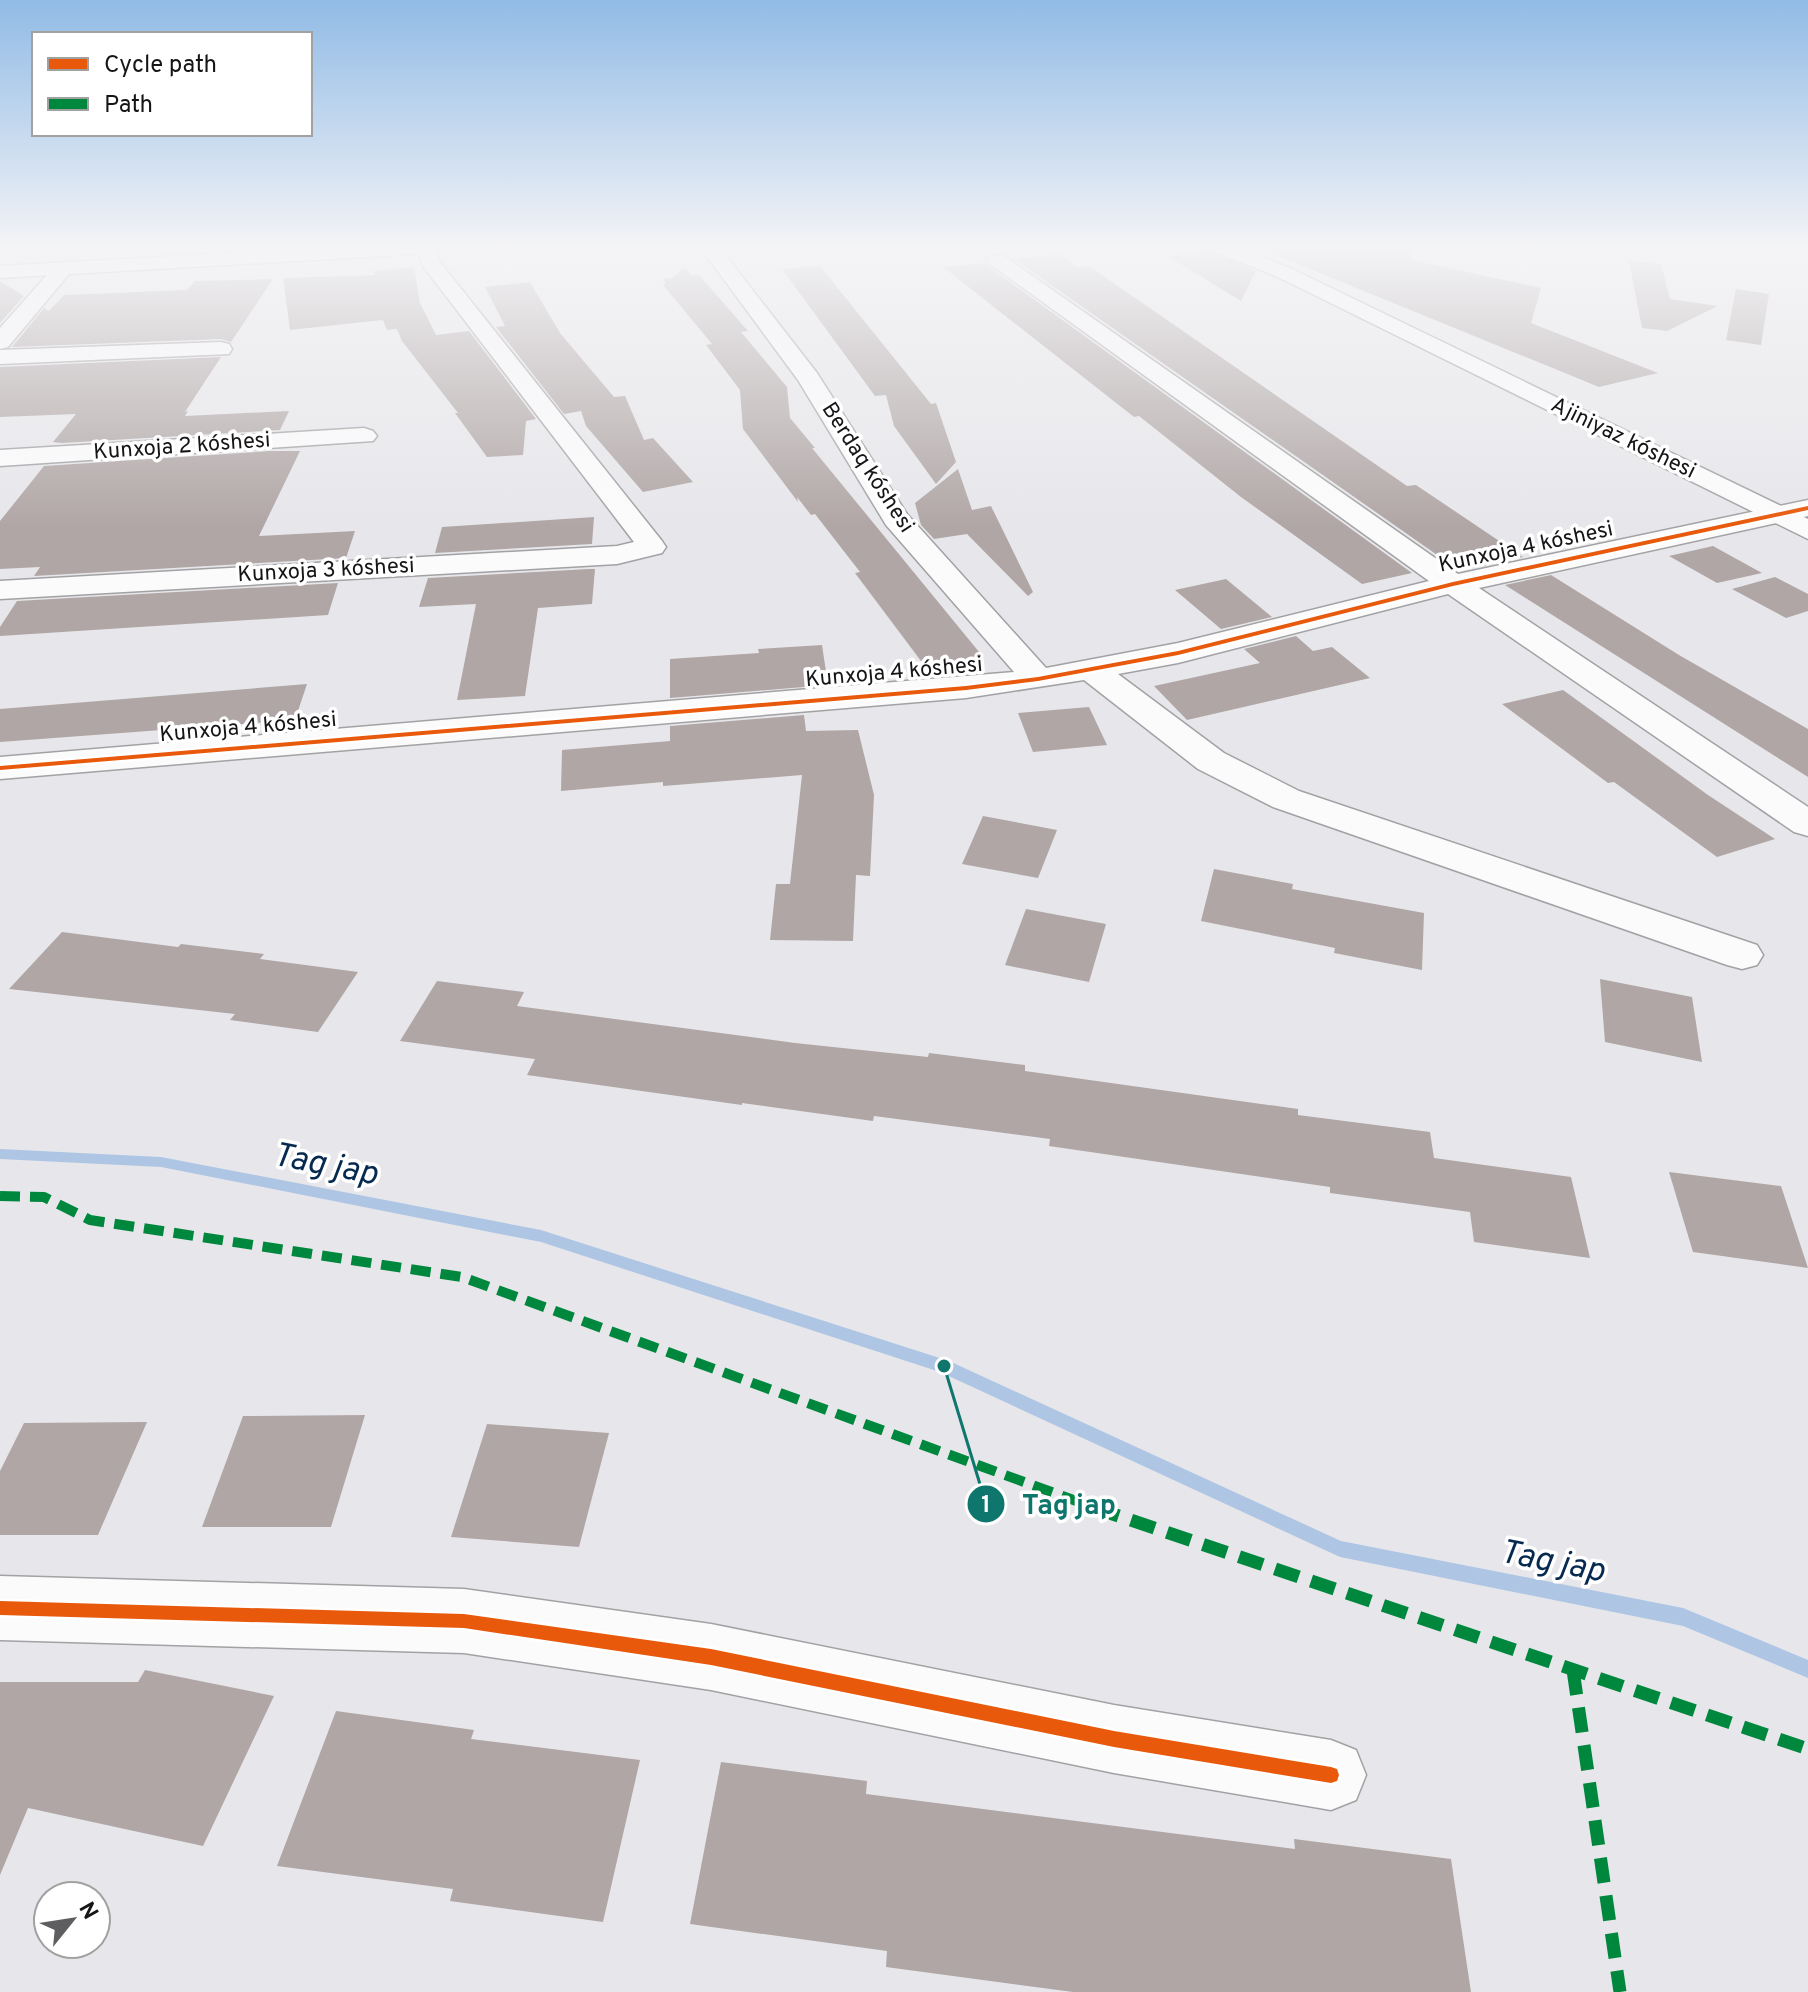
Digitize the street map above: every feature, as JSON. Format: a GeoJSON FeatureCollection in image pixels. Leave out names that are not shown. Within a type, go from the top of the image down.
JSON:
{"type":"FeatureCollection","features":[{"type":"Feature","properties":{"kind":"street","name":"Kunxoja 3 kóshesi"},"geometry":{"type":"LineString","coordinates":[[0,590],[617,555],[652,547],[491,340]]}},
{"type":"Feature","properties":{"kind":"street","name":"Berdaq kóshesi"},"geometry":{"type":"LineString","coordinates":[[780,340],[809,378],[896,519],[1038,679]]}},
{"type":"Feature","properties":{"kind":"street"},"geometry":{"type":"LineString","coordinates":[[1110,340],[1453,584],[1808,824]]}},
{"type":"Feature","properties":{"kind":"street","name":"Ajiniyaz kóshesi"},"geometry":{"type":"LineString","coordinates":[[1422,340],[1808,530]]}},
{"type":"Feature","properties":{"kind":"street"},"geometry":{"type":"LineString","coordinates":[[0,357],[221,349]]}},
{"type":"Feature","properties":{"kind":"street","name":"Kunxoja 2 kóshesi"},"geometry":{"type":"LineString","coordinates":[[0,458],[364,436]]}},
{"type":"Feature","properties":{"kind":"street","name":"Kunxoja 4 kóshesi"},"geometry":{"type":"LineString","coordinates":[[0,768],[934,691],[1038,679],[1178,653],[1453,584],[1808,508]]}},
{"type":"Feature","properties":{"kind":"street"},"geometry":{"type":"LineString","coordinates":[[1090,669],[1211,761],[1286,799],[1742,955]]}},
{"type":"Feature","properties":{"kind":"street"},"geometry":{"type":"LineString","coordinates":[[0,1608],[464,1621],[711,1657],[1114,1739],[1331,1775]]}},
{"type":"Feature","properties":{"kind":"building"},"geometry":{"type":"Polygon","coordinates":[[[18,340],[196,340],[12,347],[18,340]]]}},
{"type":"Feature","properties":{"kind":"building"},"geometry":{"type":"Polygon","coordinates":[[[476,340],[536,419],[526,421],[523,455],[487,457],[455,413],[458,413],[402,341],[476,340]]]}},
{"type":"Feature","properties":{"kind":"building"},"geometry":{"type":"Polygon","coordinates":[[[506,340],[566,340],[614,397],[625,396],[644,440],[653,438],[693,482],[643,492],[586,426],[581,411],[564,414],[506,340]]]}},
{"type":"Feature","properties":{"kind":"building"},"geometry":{"type":"Polygon","coordinates":[[[709,340],[748,340],[787,387],[790,418],[815,448],[812,448],[984,658],[927,669],[855,573],[860,572],[815,514],[811,515],[797,497],[798,502],[743,429],[740,390],[706,345],[712,344],[709,340]]]}},
{"type":"Feature","properties":{"kind":"building"},"geometry":{"type":"Polygon","coordinates":[[[834,340],[879,340],[931,404],[936,403],[956,462],[936,484],[894,426],[886,395],[875,396],[834,340]]]}},
{"type":"Feature","properties":{"kind":"building"},"geometry":{"type":"Polygon","coordinates":[[[1036,340],[1090,340],[1412,573],[1362,584],[1241,497],[1139,416],[1134,417],[1036,340]]]}},
{"type":"Feature","properties":{"kind":"building"},"geometry":{"type":"Polygon","coordinates":[[[1130,340],[1196,340],[1407,486],[1416,485],[1523,557],[1473,568],[1464,561],[1450,564],[1130,340]]]}},
{"type":"Feature","properties":{"kind":"building"},"geometry":{"type":"Polygon","coordinates":[[[1484,340],[1574,340],[1658,373],[1599,387],[1484,340]]]}},
{"type":"Feature","properties":{"kind":"building"},"geometry":{"type":"Polygon","coordinates":[[[1726,340],[1762,340],[1761,345],[1726,340]]]}},
{"type":"Feature","properties":{"kind":"building"},"geometry":{"type":"Polygon","coordinates":[[[221,357],[185,416],[289,411],[280,430],[62,443],[53,442],[76,414],[0,417],[0,367],[221,357]]]}},
{"type":"Feature","properties":{"kind":"building"},"geometry":{"type":"Polygon","coordinates":[[[300,451],[259,536],[355,531],[346,558],[34,576],[40,567],[0,569],[0,521],[44,466],[300,451]]]}},
{"type":"Feature","properties":{"kind":"building"},"geometry":{"type":"Polygon","coordinates":[[[958,469],[972,510],[991,506],[1033,592],[1028,596],[967,534],[934,539],[921,525],[915,503],[958,469]]]}},
{"type":"Feature","properties":{"kind":"building"},"geometry":{"type":"Polygon","coordinates":[[[594,517],[592,544],[435,553],[442,527],[594,517]]]}},
{"type":"Feature","properties":{"kind":"building"},"geometry":{"type":"Polygon","coordinates":[[[1713,546],[1762,573],[1717,583],[1669,556],[1713,546]]]}},
{"type":"Feature","properties":{"kind":"building"},"geometry":{"type":"Polygon","coordinates":[[[595,569],[592,604],[538,608],[525,696],[457,700],[476,604],[419,607],[428,578],[595,569]]]}},
{"type":"Feature","properties":{"kind":"building"},"geometry":{"type":"Polygon","coordinates":[[[1551,575],[1679,655],[1808,729],[1808,777],[1505,585],[1551,575]]]}},
{"type":"Feature","properties":{"kind":"building"},"geometry":{"type":"Polygon","coordinates":[[[1775,577],[1808,594],[1808,611],[1786,618],[1732,589],[1775,577]]]}},
{"type":"Feature","properties":{"kind":"building"},"geometry":{"type":"Polygon","coordinates":[[[1226,579],[1272,617],[1221,629],[1175,590],[1226,579]]]}},
{"type":"Feature","properties":{"kind":"building"},"geometry":{"type":"Polygon","coordinates":[[[338,583],[328,615],[0,636],[0,627],[17,601],[338,583]]]}},
{"type":"Feature","properties":{"kind":"building"},"geometry":{"type":"Polygon","coordinates":[[[1296,636],[1313,651],[1332,647],[1370,678],[1187,720],[1154,686],[1260,663],[1244,649],[1296,636]]]}},
{"type":"Feature","properties":{"kind":"building"},"geometry":{"type":"Polygon","coordinates":[[[822,645],[828,685],[670,698],[670,659],[822,645]]]}},
{"type":"Feature","properties":{"kind":"building"},"geometry":{"type":"Polygon","coordinates":[[[307,684],[295,720],[0,742],[0,709],[307,684]]]}},
{"type":"Feature","properties":{"kind":"building"},"geometry":{"type":"Polygon","coordinates":[[[1563,690],[1708,795],[1775,839],[1717,857],[1614,782],[1608,783],[1502,704],[1563,690]]]}},
{"type":"Feature","properties":{"kind":"building"},"geometry":{"type":"Polygon","coordinates":[[[1089,707],[1107,745],[1033,752],[1018,713],[1089,707]]]}},
{"type":"Feature","properties":{"kind":"building"},"geometry":{"type":"Polygon","coordinates":[[[804,715],[806,731],[858,730],[874,795],[870,876],[856,875],[853,941],[770,940],[776,884],[790,884],[802,775],[561,791],[562,750],[670,741],[670,726],[804,715]]]}},
{"type":"Feature","properties":{"kind":"building"},"geometry":{"type":"Polygon","coordinates":[[[983,816],[1057,830],[1038,878],[962,864],[983,816]]]}},
{"type":"Feature","properties":{"kind":"building"},"geometry":{"type":"Polygon","coordinates":[[[1214,869],[1293,884],[1292,889],[1424,913],[1422,970],[1334,953],[1335,948],[1201,921],[1214,869]]]}},
{"type":"Feature","properties":{"kind":"building"},"geometry":{"type":"Polygon","coordinates":[[[1026,909],[1106,924],[1089,982],[1005,965],[1026,909]]]}},
{"type":"Feature","properties":{"kind":"building"},"geometry":{"type":"Polygon","coordinates":[[[62,932],[264,954],[260,959],[358,972],[318,1032],[230,1020],[235,1014],[9,989],[62,932]]]}},
{"type":"Feature","properties":{"kind":"building"},"geometry":{"type":"Polygon","coordinates":[[[1600,979],[1692,997],[1702,1062],[1605,1042],[1600,979]]]}},
{"type":"Feature","properties":{"kind":"building"},"geometry":{"type":"Polygon","coordinates":[[[437,981],[524,992],[517,1006],[795,1043],[928,1057],[929,1053],[1025,1065],[1025,1071],[1298,1109],[1298,1115],[1430,1132],[1434,1158],[1571,1177],[1590,1258],[1474,1242],[1470,1212],[1330,1193],[1330,1187],[1049,1146],[1050,1139],[874,1116],[873,1121],[742,1105],[527,1075],[535,1059],[400,1041],[437,981]]]}},
{"type":"Feature","properties":{"kind":"building"},"geometry":{"type":"Polygon","coordinates":[[[1669,1172],[1781,1186],[1808,1268],[1693,1252],[1669,1172]]]}},
{"type":"Feature","properties":{"kind":"building"},"geometry":{"type":"Polygon","coordinates":[[[365,1415],[331,1527],[202,1527],[243,1416],[365,1415]]]}},
{"type":"Feature","properties":{"kind":"building"},"geometry":{"type":"Polygon","coordinates":[[[147,1422],[98,1535],[0,1535],[0,1471],[24,1423],[147,1422]]]}},
{"type":"Feature","properties":{"kind":"building"},"geometry":{"type":"Polygon","coordinates":[[[487,1424],[609,1433],[579,1547],[451,1537],[487,1424]]]}},
{"type":"Feature","properties":{"kind":"building"},"geometry":{"type":"Polygon","coordinates":[[[145,1670],[274,1696],[203,1846],[28,1808],[0,1875],[0,1682],[138,1682],[145,1670]]]}},
{"type":"Feature","properties":{"kind":"building"},"geometry":{"type":"Polygon","coordinates":[[[336,1711],[474,1730],[471,1739],[640,1760],[603,1922],[450,1901],[453,1889],[277,1866],[336,1711]]]}},
{"type":"Feature","properties":{"kind":"building"},"geometry":{"type":"Polygon","coordinates":[[[721,1762],[867,1781],[866,1794],[1295,1849],[1294,1839],[1451,1859],[1471,1992],[1073,1992],[886,1967],[887,1951],[690,1924],[721,1762]]]}},
{"type":"Feature","properties":{"kind":"waterway","name":"Tag jap"},"geometry":{"type":"LineString","coordinates":[[0,1154],[161,1162],[541,1236],[944,1366],[1340,1549],[1683,1617],[1808,1669]]}},
{"type":"Feature","properties":{"kind":"marked path"},"geometry":{"type":"LineString","coordinates":[[0,1196],[44,1197],[90,1220],[462,1277],[1105,1511],[1808,1749]]}},
{"type":"Feature","properties":{"kind":"marked path"},"geometry":{"type":"LineString","coordinates":[[1573,1670],[1620,1992]]}},
{"type":"Feature","properties":{"kind":"cycle path"},"geometry":{"type":"LineString","coordinates":[[0,768],[966,688],[1038,679],[1178,653],[1453,584],[1808,508]]}},
{"type":"Feature","properties":{"kind":"cycle path"},"geometry":{"type":"LineString","coordinates":[[0,1608],[464,1621],[711,1657],[1114,1739],[1331,1775]]}},
{"type":"Feature","properties":{"kind":"place","name":"Tag jap"},"geometry":{"type":"Point","coordinates":[944,1366]}}]}
